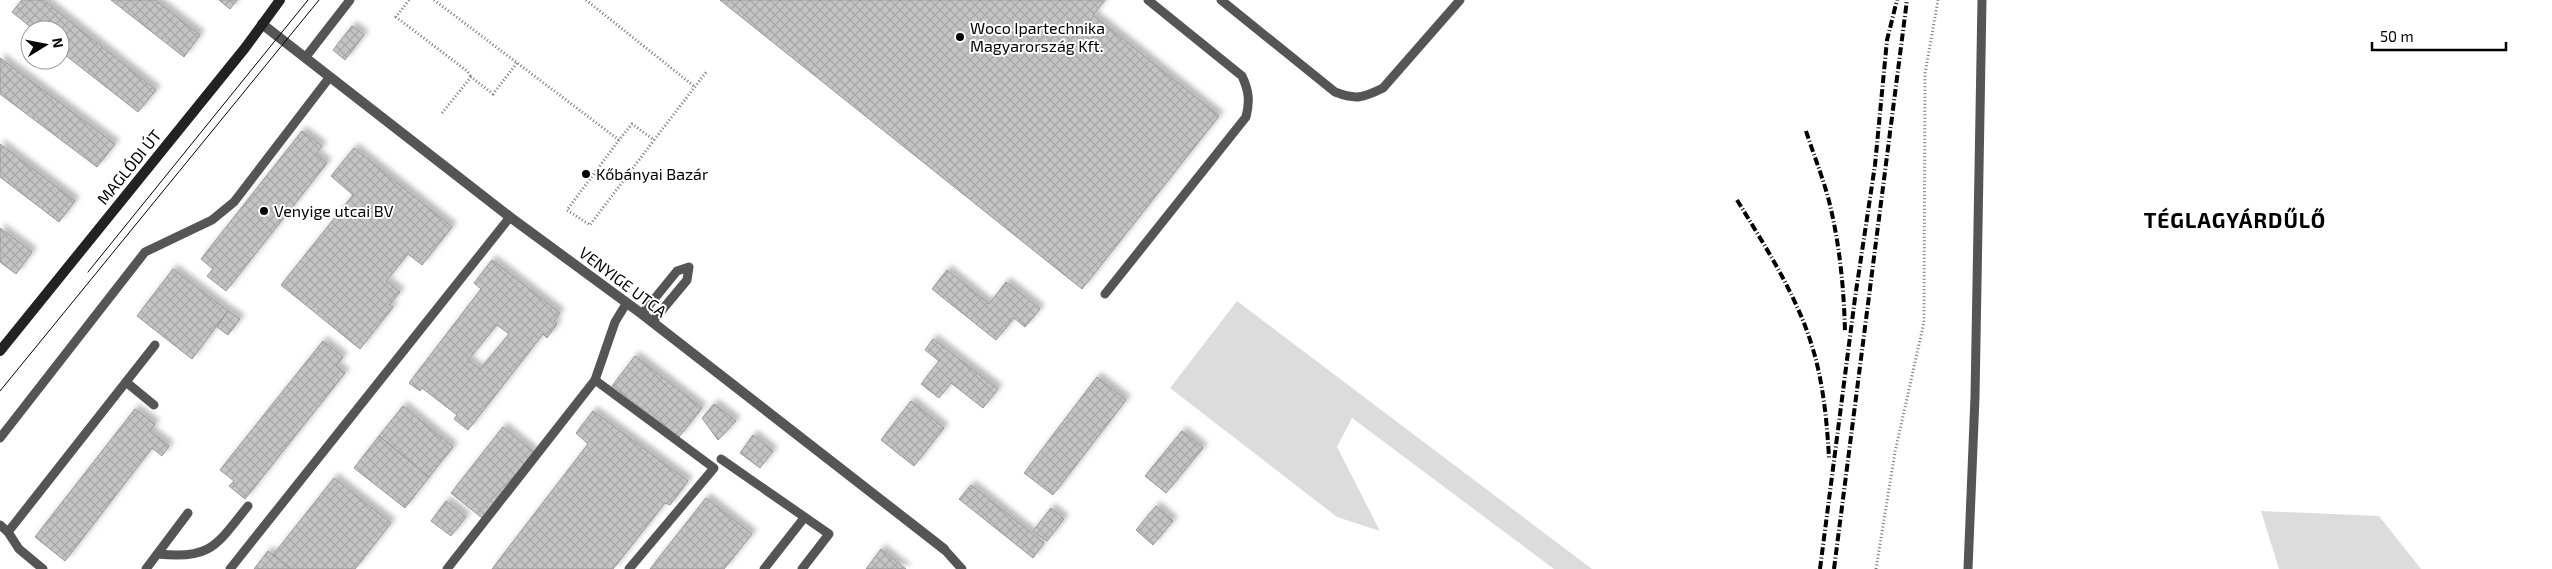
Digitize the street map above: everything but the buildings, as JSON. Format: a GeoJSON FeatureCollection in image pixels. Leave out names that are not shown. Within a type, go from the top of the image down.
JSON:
{"type":"FeatureCollection","features":[{"type":"Feature","properties":{"kind":"street","name":"MAGLÓDI ÚT"},"geometry":{"type":"LineString","coordinates":[[0,351],[280,0]]}},
{"type":"Feature","properties":{"kind":"street","name":"VENYIGE UTCA"},"geometry":{"type":"LineString","coordinates":[[262,24],[510,217],[642,314],[944,549]]}},
{"type":"Feature","properties":{"kind":"lane"},"geometry":{"type":"LineString","coordinates":[[305,58],[350,0]]}},
{"type":"Feature","properties":{"kind":"lane"},"geometry":{"type":"LineString","coordinates":[[1105,294],[1246,117],[1249,104],[1249,90],[1242,76],[1148,0]]}},
{"type":"Feature","properties":{"kind":"lane"},"geometry":{"type":"LineString","coordinates":[[1221,0],[1335,92],[1352,99],[1368,96],[1383,88],[1460,0]]}},
{"type":"Feature","properties":{"kind":"lane"},"geometry":{"type":"LineString","coordinates":[[1968,569],[1975,388],[1982,0]]}},
{"type":"Feature","properties":{"kind":"lane"},"geometry":{"type":"LineString","coordinates":[[0,438],[145,252],[222,213],[234,202],[329,78]]}},
{"type":"Feature","properties":{"kind":"lane"},"geometry":{"type":"LineString","coordinates":[[230,569],[510,217]]}},
{"type":"Feature","properties":{"kind":"lane"},"geometry":{"type":"LineString","coordinates":[[642,314],[677,270],[690,267],[687,280],[652,322]]}},
{"type":"Feature","properties":{"kind":"lane"},"geometry":{"type":"LineString","coordinates":[[447,569],[595,380],[615,322],[626,304]]}},
{"type":"Feature","properties":{"kind":"lane"},"geometry":{"type":"LineString","coordinates":[[8,532],[155,345]]}},
{"type":"Feature","properties":{"kind":"lane"},"geometry":{"type":"LineString","coordinates":[[595,380],[714,468],[629,569]]}},
{"type":"Feature","properties":{"kind":"lane"},"geometry":{"type":"LineString","coordinates":[[126,382],[154,405]]}},
{"type":"Feature","properties":{"kind":"lane"},"geometry":{"type":"LineString","coordinates":[[720,459],[829,534],[802,569]]}},
{"type":"Feature","properties":{"kind":"lane"},"geometry":{"type":"LineString","coordinates":[[158,554],[178,556],[208,550],[217,544],[248,506]]}},
{"type":"Feature","properties":{"kind":"lane"},"geometry":{"type":"LineString","coordinates":[[146,569],[188,513]]}},
{"type":"Feature","properties":{"kind":"lane"},"geometry":{"type":"LineString","coordinates":[[764,569],[804,518]]}},
{"type":"Feature","properties":{"kind":"lane"},"geometry":{"type":"LineString","coordinates":[[0,525],[8,532],[19,549],[44,569]]}},
{"type":"Feature","properties":{"kind":"lane","name":"VENYIGE UTCA"},"geometry":{"type":"LineString","coordinates":[[944,549],[962,569]]}},
{"type":"Feature","properties":{"kind":"path"},"geometry":{"type":"LineString","coordinates":[[409,0],[396,18],[467,71],[471,77],[493,94],[517,63]]}},
{"type":"Feature","properties":{"kind":"path"},"geometry":{"type":"LineString","coordinates":[[434,0],[619,140]]}},
{"type":"Feature","properties":{"kind":"path"},"geometry":{"type":"LineString","coordinates":[[586,0],[695,87]]}},
{"type":"Feature","properties":{"kind":"path"},"geometry":{"type":"LineString","coordinates":[[1876,569],[1895,452],[1924,322],[1925,74],[1938,0]]}},
{"type":"Feature","properties":{"kind":"path"},"geometry":{"type":"LineString","coordinates":[[654,140],[632,124],[567,210],[590,225],[707,71]]}},
{"type":"Feature","properties":{"kind":"path"},"geometry":{"type":"LineString","coordinates":[[442,113],[471,77]]}},
{"type":"Feature","properties":{"kind":"shaded area"},"geometry":{"type":"Polygon","coordinates":[[[1237,301],[1592,569],[1554,569],[1352,418],[1337,447],[1380,531],[1337,517],[1170,388],[1237,301]]]}},
{"type":"Feature","properties":{"kind":"shaded area"},"geometry":{"type":"Polygon","coordinates":[[[2261,511],[2379,516],[2421,569],[2279,569],[2261,511]]]}},
{"type":"Feature","properties":{"kind":"tram line"},"geometry":{"type":"LineString","coordinates":[[88,272],[308,0]]}},
{"type":"Feature","properties":{"kind":"tram line"},"geometry":{"type":"LineString","coordinates":[[0,391],[319,0]]}},
{"type":"Feature","properties":{"kind":"railway"},"geometry":{"type":"LineString","coordinates":[[1820,569],[1855,298],[1875,165],[1887,40],[1897,0]]}},
{"type":"Feature","properties":{"kind":"railway"},"geometry":{"type":"LineString","coordinates":[[1834,569],[1907,0]]}},
{"type":"Feature","properties":{"kind":"railway"},"geometry":{"type":"LineString","coordinates":[[1806,131],[1830,205],[1841,268],[1845,332]]}},
{"type":"Feature","properties":{"kind":"railway"},"geometry":{"type":"LineString","coordinates":[[1737,200],[1789,289],[1812,346],[1822,387],[1829,458]]}},
{"type":"Feature","properties":{"kind":"place","name":"Woco Ipartechnika Magyarország Kft."},"geometry":{"type":"Point","coordinates":[960,37]}},
{"type":"Feature","properties":{"kind":"place","name":"Kőbányai Bazár"},"geometry":{"type":"Point","coordinates":[586,174]}},
{"type":"Feature","properties":{"kind":"place","name":"Venyige utcai BV"},"geometry":{"type":"Point","coordinates":[264,211]}},
{"type":"Feature","properties":{"kind":"district","name":"TÉGLAGYÁRDŰLŐ"},"geometry":{"type":"Point","coordinates":[2235,221]}}]}
